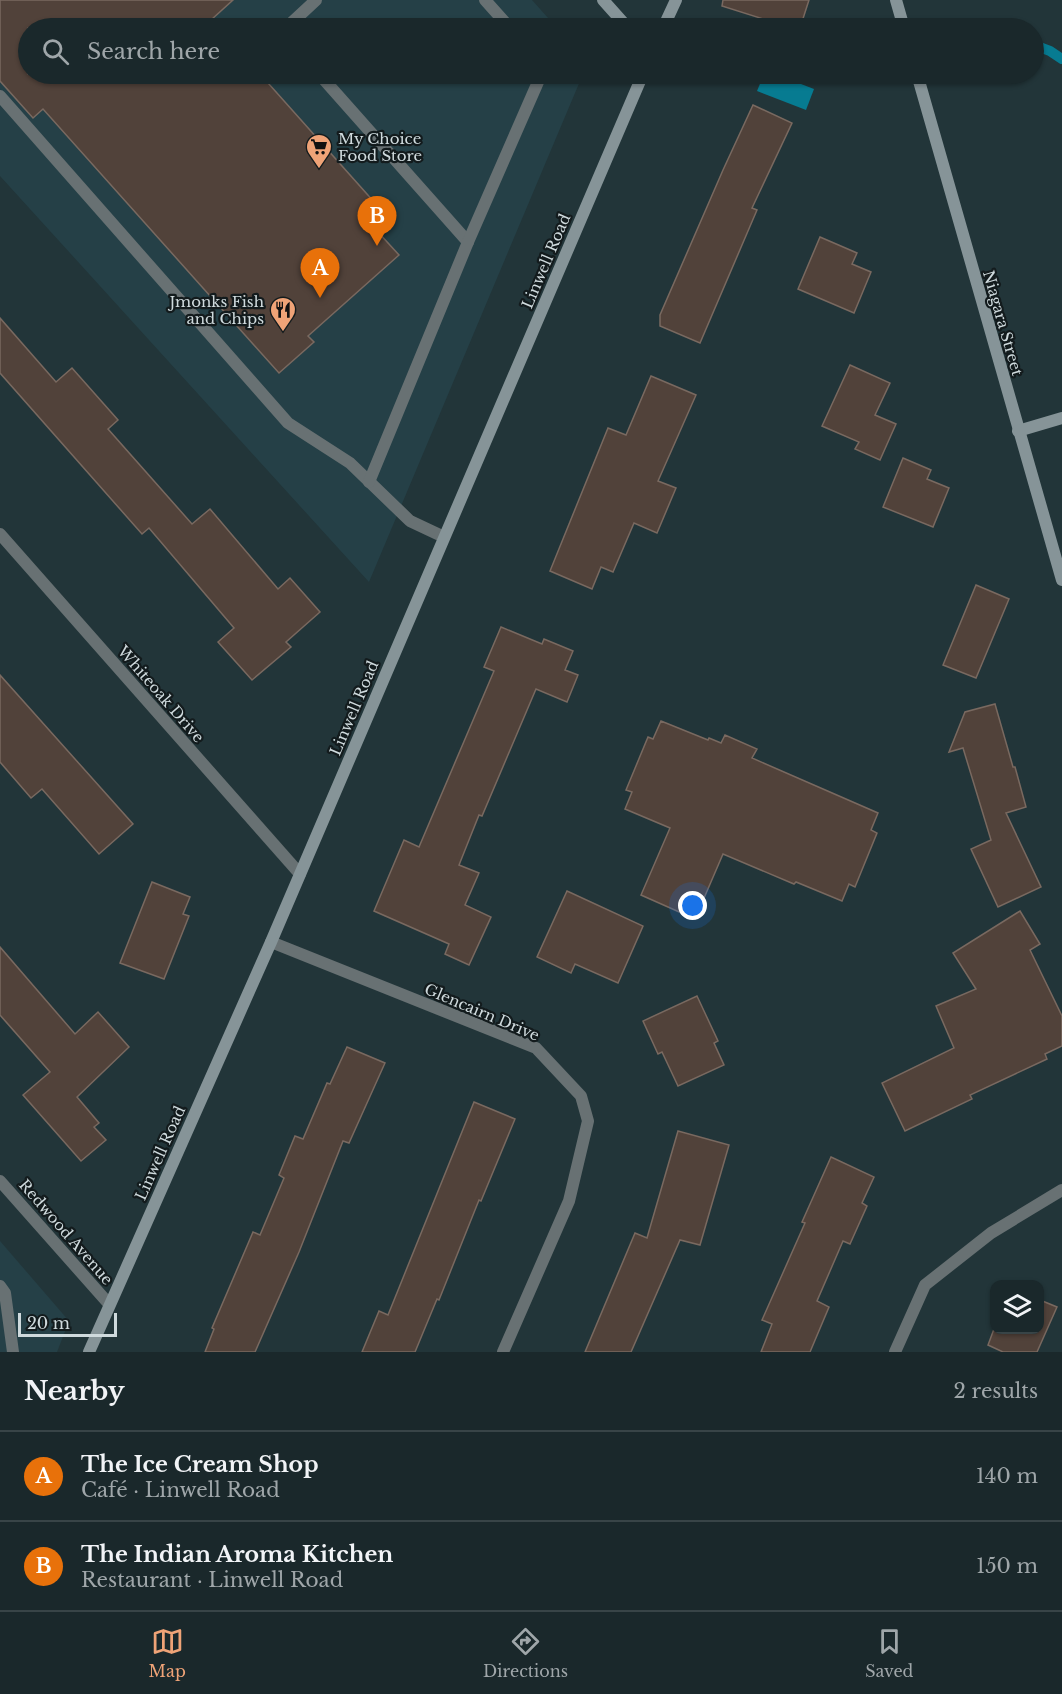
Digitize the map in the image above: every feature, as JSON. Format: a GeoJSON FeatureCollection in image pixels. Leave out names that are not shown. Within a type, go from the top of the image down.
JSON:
{"type":"FeatureCollection","features":[{"type":"Feature","properties":{"kind":"main road"},"geometry":{"type":"LineString","coordinates":[[603,0],[619,18]]}},
{"type":"Feature","properties":{"kind":"main road"},"geometry":{"type":"LineString","coordinates":[[668,18],[676,0]]}},
{"type":"Feature","properties":{"kind":"main road"},"geometry":{"type":"LineString","coordinates":[[896,0],[901,18]]}},
{"type":"Feature","properties":{"kind":"main road","name":"Linwell Road"},"geometry":{"type":"LineString","coordinates":[[88,1352],[271,942],[639,84]]}},
{"type":"Feature","properties":{"kind":"main road","name":"Niagara Street"},"geometry":{"type":"LineString","coordinates":[[920,84],[1062,580]]}},
{"type":"Feature","properties":{"kind":"main road"},"geometry":{"type":"LineString","coordinates":[[1018,431],[1062,418]]}},
{"type":"Feature","properties":{"kind":"street"},"geometry":{"type":"LineString","coordinates":[[297,18],[316,0]]}},
{"type":"Feature","properties":{"kind":"street"},"geometry":{"type":"LineString","coordinates":[[485,0],[501,18]]}},
{"type":"Feature","properties":{"kind":"street"},"geometry":{"type":"LineString","coordinates":[[328,84],[468,242]]}},
{"type":"Feature","properties":{"kind":"street"},"geometry":{"type":"LineString","coordinates":[[369,482],[468,242],[537,84]]}},
{"type":"Feature","properties":{"kind":"street"},"geometry":{"type":"LineString","coordinates":[[0,96],[288,423],[350,463],[410,521],[444,537]]}},
{"type":"Feature","properties":{"kind":"street","name":"Whiteoak Drive"},"geometry":{"type":"LineString","coordinates":[[0,534],[300,874]]}},
{"type":"Feature","properties":{"kind":"street","name":"Glencairn Drive"},"geometry":{"type":"LineString","coordinates":[[271,942],[536,1048],[580,1096],[588,1121],[569,1201],[503,1352]]}},
{"type":"Feature","properties":{"kind":"street","name":"Redwood Avenue"},"geometry":{"type":"LineString","coordinates":[[0,1181],[109,1304]]}},
{"type":"Feature","properties":{"kind":"street"},"geometry":{"type":"LineString","coordinates":[[895,1352],[925,1285],[991,1233],[1062,1190]]}},
{"type":"Feature","properties":{"kind":"street"},"geometry":{"type":"LineString","coordinates":[[0,1286],[5,1293],[13,1352]]}},
{"type":"Feature","properties":{"kind":"shaded area"},"geometry":{"type":"Polygon","coordinates":[[[0,0],[532,0],[548,18],[18,18],[18,84],[579,84],[369,582],[0,176],[0,0]]]}},
{"type":"Feature","properties":{"kind":"shaded area"},"geometry":{"type":"Polygon","coordinates":[[[0,1241],[69,1321],[57,1352],[0,1352],[0,1241]]]}},
{"type":"Feature","properties":{"kind":"water"},"geometry":{"type":"Polygon","coordinates":[[[760,84],[801,84],[814,89],[806,110],[757,91],[760,84]]]}},
{"type":"Feature","properties":{"kind":"building"},"geometry":{"type":"Polygon","coordinates":[[[0,0],[233,0],[213,18],[18,18],[18,84],[269,84],[391,221],[378,232],[399,255],[308,336],[314,342],[279,373],[43,109],[33,118],[0,81],[0,0]]]}},
{"type":"Feature","properties":{"kind":"building"},"geometry":{"type":"Polygon","coordinates":[[[723,0],[809,0],[803,18],[760,18],[722,6],[723,0]]]}},
{"type":"Feature","properties":{"kind":"building"},"geometry":{"type":"Polygon","coordinates":[[[753,105],[792,123],[752,208],[757,210],[700,343],[660,326],[660,315],[753,105]]]}},
{"type":"Feature","properties":{"kind":"building"},"geometry":{"type":"Polygon","coordinates":[[[820,237],[857,253],[852,264],[871,272],[854,313],[798,289],[820,237]]]}},
{"type":"Feature","properties":{"kind":"building"},"geometry":{"type":"Polygon","coordinates":[[[0,318],[56,382],[72,368],[118,420],[108,429],[192,524],[210,509],[278,589],[290,578],[320,612],[286,642],[291,647],[252,680],[218,642],[234,628],[149,528],[142,534],[0,373],[0,318]]]}},
{"type":"Feature","properties":{"kind":"building"},"geometry":{"type":"Polygon","coordinates":[[[850,365],[890,383],[875,415],[896,424],[880,460],[855,449],[859,442],[822,426],[850,365]]]}},
{"type":"Feature","properties":{"kind":"building"},"geometry":{"type":"Polygon","coordinates":[[[651,376],[696,395],[658,481],[676,488],[657,533],[634,523],[613,572],[601,567],[592,589],[550,571],[608,428],[626,435],[651,376]]]}},
{"type":"Feature","properties":{"kind":"building"},"geometry":{"type":"Polygon","coordinates":[[[903,458],[931,470],[927,479],[949,488],[933,527],[883,507],[903,458]]]}},
{"type":"Feature","properties":{"kind":"building"},"geometry":{"type":"Polygon","coordinates":[[[976,585],[1009,599],[976,678],[943,665],[976,585]]]}},
{"type":"Feature","properties":{"kind":"building"},"geometry":{"type":"Polygon","coordinates":[[[501,627],[542,644],[544,639],[573,651],[565,670],[578,675],[567,702],[536,689],[459,865],[479,873],[465,905],[491,917],[469,965],[445,954],[449,944],[374,911],[404,840],[419,847],[494,671],[484,667],[501,627]]]}},
{"type":"Feature","properties":{"kind":"building"},"geometry":{"type":"Polygon","coordinates":[[[0,675],[133,824],[99,854],[42,789],[31,798],[0,762],[0,675]]]}},
{"type":"Feature","properties":{"kind":"building"},"geometry":{"type":"Polygon","coordinates":[[[995,704],[1026,807],[1006,813],[1041,887],[998,907],[971,849],[991,840],[963,748],[949,752],[965,712],[995,704]]]}},
{"type":"Feature","properties":{"kind":"building"},"geometry":{"type":"Polygon","coordinates":[[[661,721],[721,743],[725,735],[757,749],[752,758],[878,813],[871,830],[877,833],[855,887],[849,884],[842,901],[796,882],[794,884],[723,854],[695,919],[641,895],[670,828],[625,809],[632,792],[626,790],[648,737],[653,739],[661,721]]]}},
{"type":"Feature","properties":{"kind":"building"},"geometry":{"type":"Polygon","coordinates":[[[152,882],[190,897],[183,914],[189,916],[164,979],[120,963],[152,882]]]}},
{"type":"Feature","properties":{"kind":"building"},"geometry":{"type":"Polygon","coordinates":[[[567,891],[643,926],[618,983],[575,964],[571,973],[537,957],[567,891]]]}},
{"type":"Feature","properties":{"kind":"building"},"geometry":{"type":"Polygon","coordinates":[[[1020,911],[1040,944],[1030,950],[1062,1016],[1062,1046],[1045,1054],[1047,1059],[970,1095],[972,1099],[905,1131],[882,1083],[954,1048],[936,1006],[976,989],[953,953],[1020,911]]]}},
{"type":"Feature","properties":{"kind":"building"},"geometry":{"type":"Polygon","coordinates":[[[0,947],[75,1034],[98,1012],[129,1047],[77,1097],[99,1123],[94,1127],[106,1140],[81,1161],[23,1095],[50,1072],[0,1015],[0,947]]]}},
{"type":"Feature","properties":{"kind":"building"},"geometry":{"type":"Polygon","coordinates":[[[697,996],[718,1041],[714,1043],[724,1065],[678,1086],[662,1052],[658,1054],[643,1021],[697,996]]]}},
{"type":"Feature","properties":{"kind":"building"},"geometry":{"type":"Polygon","coordinates":[[[347,1047],[385,1063],[349,1143],[343,1141],[299,1252],[255,1352],[205,1352],[214,1329],[212,1328],[253,1232],[260,1235],[284,1178],[279,1175],[295,1136],[303,1139],[327,1083],[330,1084],[347,1047]]]}},
{"type":"Feature","properties":{"kind":"building"},"geometry":{"type":"Polygon","coordinates":[[[474,1102],[515,1119],[481,1201],[479,1200],[439,1300],[437,1299],[415,1352],[362,1352],[379,1311],[388,1315],[474,1102]]]}},
{"type":"Feature","properties":{"kind":"building"},"geometry":{"type":"Polygon","coordinates":[[[678,1131],[729,1145],[700,1245],[680,1240],[631,1352],[585,1352],[635,1233],[647,1238],[678,1131]]]}},
{"type":"Feature","properties":{"kind":"building"},"geometry":{"type":"Polygon","coordinates":[[[831,1157],[874,1177],[862,1203],[867,1206],[850,1244],[843,1241],[817,1301],[829,1307],[810,1352],[761,1352],[772,1324],[762,1320],[831,1157]]]}},
{"type":"Feature","properties":{"kind":"building"},"geometry":{"type":"Polygon","coordinates":[[[1044,1302],[1057,1307],[1037,1352],[1003,1352],[988,1345],[992,1334],[1044,1334],[1044,1302]]]}},
{"type":"Feature","properties":{"kind":"waterway"},"geometry":{"type":"LineString","coordinates":[[1044,49],[1062,59]]}},
{"type":"Feature","properties":{"kind":"place","name":"My Choice Food Store"},"geometry":{"type":"Point","coordinates":[319,170]}},
{"type":"Feature","properties":{"kind":"place","name":"The Indian Aroma Kitchen"},"geometry":{"type":"Point","coordinates":[377,246]}},
{"type":"Feature","properties":{"kind":"place","name":"The Ice Cream Shop"},"geometry":{"type":"Point","coordinates":[320,298]}},
{"type":"Feature","properties":{"kind":"place","name":"Jmonks Fish and Chips"},"geometry":{"type":"Point","coordinates":[283,333]}}]}
